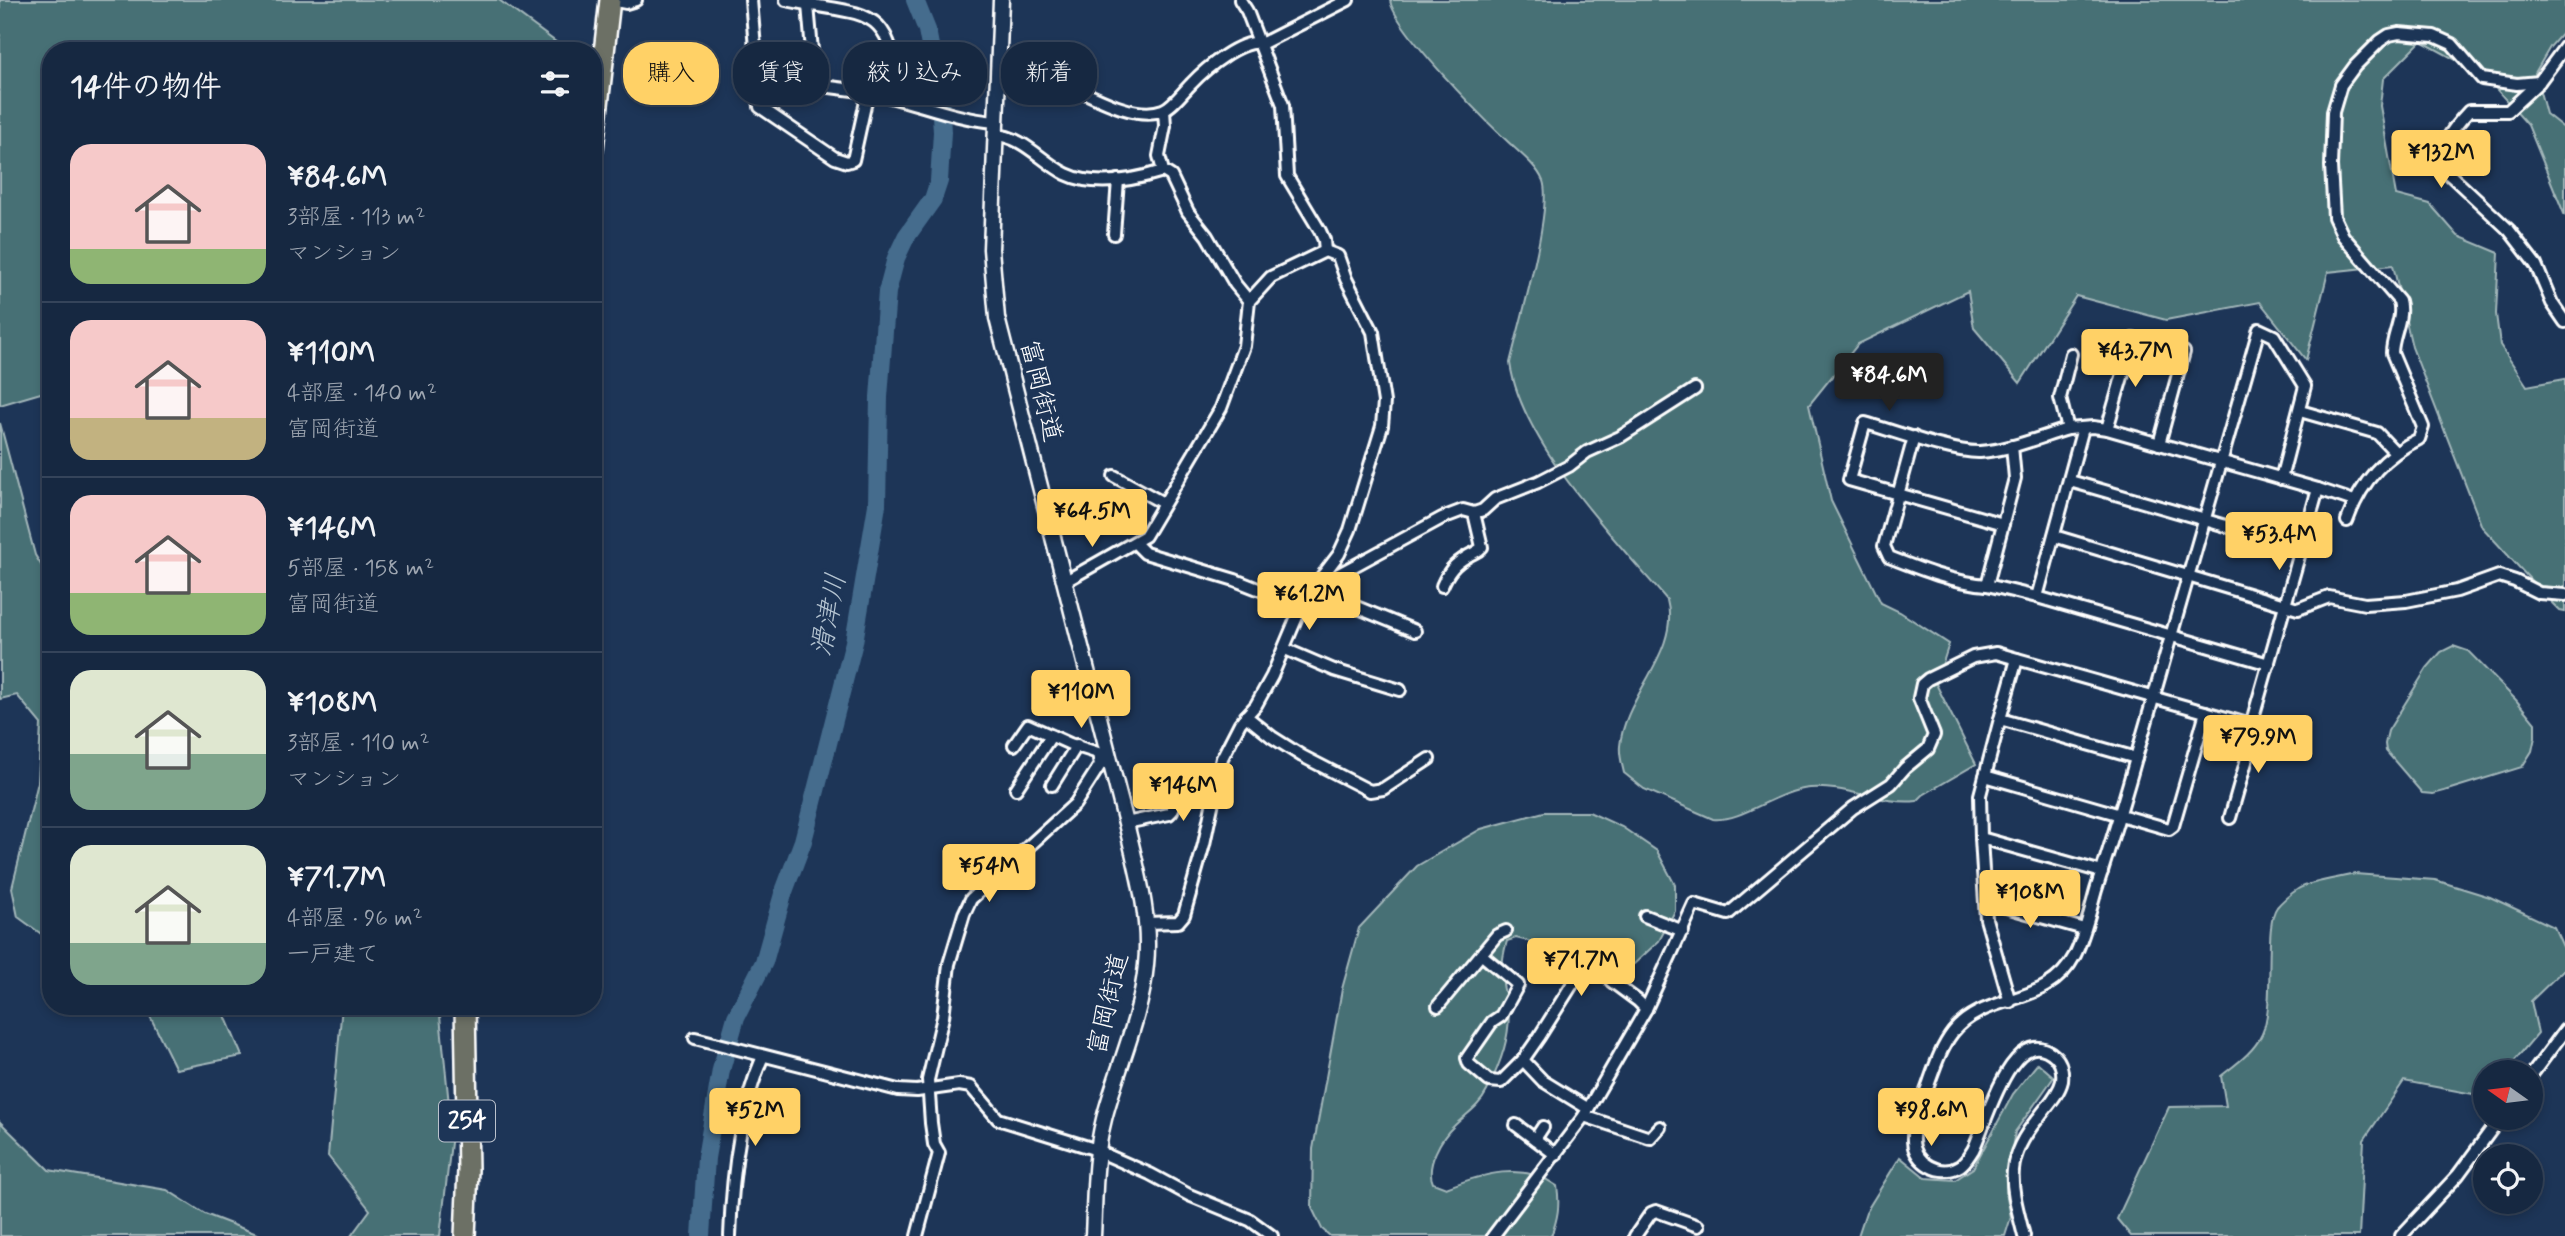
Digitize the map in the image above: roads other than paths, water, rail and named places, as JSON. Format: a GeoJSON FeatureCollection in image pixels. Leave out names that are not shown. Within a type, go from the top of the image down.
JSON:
{"type":"FeatureCollection","features":[{"type":"Feature","properties":{"kind":"highway"},"geometry":{"type":"LineString","coordinates":[[602,74],[611,0]]}},
{"type":"Feature","properties":{"kind":"highway","name":"254"},"geometry":{"type":"LineString","coordinates":[[464,1236],[468,1170],[466,1015]]}},
{"type":"Feature","properties":{"kind":"street"},"geometry":{"type":"LineString","coordinates":[[611,0],[626,3],[636,0]]}},
{"type":"Feature","properties":{"kind":"street"},"geometry":{"type":"LineString","coordinates":[[751,0],[760,107],[835,158],[848,162],[853,160],[865,105]]}},
{"type":"Feature","properties":{"kind":"street"},"geometry":{"type":"LineString","coordinates":[[786,0],[858,14],[877,22],[890,42]]}},
{"type":"Feature","properties":{"kind":"street","name":"富岡街道"},"geometry":{"type":"LineString","coordinates":[[1001,0],[991,249],[998,318],[1105,760],[1126,823],[1141,887],[1146,923],[1146,967],[1140,1001],[1105,1116],[1098,1151],[1093,1236]]}},
{"type":"Feature","properties":{"kind":"street"},"geometry":{"type":"LineString","coordinates":[[1240,0],[1247,11],[1283,105],[1287,176],[1320,231],[1325,251]]}},
{"type":"Feature","properties":{"kind":"street"},"geometry":{"type":"LineString","coordinates":[[998,67],[1044,74],[1108,105],[1147,112],[1164,110],[1211,67],[1240,46],[1263,43],[1348,0]]}},
{"type":"Feature","properties":{"kind":"street"},"geometry":{"type":"LineString","coordinates":[[808,5],[815,85],[843,89]]}},
{"type":"Feature","properties":{"kind":"street"},"geometry":{"type":"LineString","coordinates":[[2347,521],[2354,500],[2374,471],[2395,452],[2420,439],[2423,426],[2392,353],[2401,312],[2399,301],[2343,236],[2334,217],[2331,166],[2333,112],[2341,85],[2355,66],[2380,41],[2399,33],[2434,36],[2452,44],[2482,79],[2517,84],[2539,82]]}},
{"type":"Feature","properties":{"kind":"street"},"geometry":{"type":"LineString","coordinates":[[2565,47],[2539,82],[2508,111],[2469,111],[2448,135],[2444,161],[2452,178],[2509,230],[2536,265],[2552,303],[2565,322]]}},
{"type":"Feature","properties":{"kind":"street"},"geometry":{"type":"LineString","coordinates":[[925,105],[995,128],[1067,174],[1093,181],[1118,180],[1163,170]]}},
{"type":"Feature","properties":{"kind":"street"},"geometry":{"type":"LineString","coordinates":[[1164,110],[1165,126],[1159,156],[1163,170],[1171,176],[1188,212],[1207,236],[1235,284],[1249,301]]}},
{"type":"Feature","properties":{"kind":"street"},"geometry":{"type":"LineString","coordinates":[[1114,234],[1118,180]]}},
{"type":"Feature","properties":{"kind":"street"},"geometry":{"type":"LineString","coordinates":[[1064,582],[1145,536],[1221,408],[1241,358],[1249,301],[1271,277],[1325,251],[1338,256],[1369,322],[1379,370],[1384,415],[1369,471],[1350,530],[1339,554],[1301,606],[1265,691],[1246,716],[1222,758],[1215,799],[1184,915],[1178,922],[1146,923]]}},
{"type":"Feature","properties":{"kind":"street"},"geometry":{"type":"LineString","coordinates":[[2024,1236],[2013,1191],[2013,1166],[2020,1142],[2059,1088],[2062,1070],[2056,1057],[2049,1052],[2034,1049],[2016,1058],[2006,1073],[1973,1150],[1959,1166],[1951,1170],[1931,1167],[1922,1162],[1913,1144],[1919,1112],[1940,1053],[1953,1032],[1976,1014],[2042,990],[2063,973],[2075,955],[2120,815],[2259,329],[2274,336],[2303,381],[2305,393],[2281,478]]}},
{"type":"Feature","properties":{"kind":"street"},"geometry":{"type":"LineString","coordinates":[[2107,429],[2133,339],[2185,352],[2159,444]]}},
{"type":"Feature","properties":{"kind":"street"},"geometry":{"type":"LineString","coordinates":[[2068,429],[2060,398],[2071,354]]}},
{"type":"Feature","properties":{"kind":"street"},"geometry":{"type":"LineString","coordinates":[[1312,589],[1442,518],[1463,510],[1474,513],[1483,510],[1495,499],[1569,466],[1695,389]]}},
{"type":"Feature","properties":{"kind":"street"},"geometry":{"type":"LineString","coordinates":[[2300,411],[2377,433],[2395,452]]}},
{"type":"Feature","properties":{"kind":"street"},"geometry":{"type":"LineString","coordinates":[[2003,524],[1849,481],[1865,423],[1970,452],[2012,446],[2068,429],[2107,429],[2354,500]]}},
{"type":"Feature","properties":{"kind":"street"},"geometry":{"type":"LineString","coordinates":[[2037,597],[2083,428]]}},
{"type":"Feature","properties":{"kind":"street"},"geometry":{"type":"LineString","coordinates":[[1914,437],[1884,546],[1889,557],[1931,574],[2037,597],[2269,664]]}},
{"type":"Feature","properties":{"kind":"street"},"geometry":{"type":"LineString","coordinates":[[1987,585],[2015,478],[2012,446]]}},
{"type":"Feature","properties":{"kind":"street"},"geometry":{"type":"LineString","coordinates":[[1114,476],[1163,503]]}},
{"type":"Feature","properties":{"kind":"street"},"geometry":{"type":"LineString","coordinates":[[2070,481],[2302,548]]}},
{"type":"Feature","properties":{"kind":"street"},"geometry":{"type":"LineString","coordinates":[[2230,818],[2248,755],[2251,725],[2318,489]]}},
{"type":"Feature","properties":{"kind":"street"},"geometry":{"type":"LineString","coordinates":[[1442,586],[1450,568],[1469,555],[1478,553],[1482,547],[1474,513]]}},
{"type":"Feature","properties":{"kind":"street"},"geometry":{"type":"LineString","coordinates":[[2054,536],[2298,609],[2329,597],[2365,604],[2406,601],[2457,591],[2500,576],[2539,593],[2565,595]]}},
{"type":"Feature","properties":{"kind":"street"},"geometry":{"type":"LineString","coordinates":[[1135,543],[1145,553],[1235,580],[1301,606]]}},
{"type":"Feature","properties":{"kind":"street"},"geometry":{"type":"LineString","coordinates":[[1312,589],[1415,631]]}},
{"type":"Feature","properties":{"kind":"street"},"geometry":{"type":"LineString","coordinates":[[1285,649],[1334,670],[1400,690]]}},
{"type":"Feature","properties":{"kind":"street"},"geometry":{"type":"LineString","coordinates":[[1493,1236],[1586,1112],[1646,1009],[1694,904],[1728,914],[1853,808],[1891,784],[1928,749],[1933,742],[1933,729],[1919,698],[1919,690],[1928,679],[1980,655],[1996,653],[2251,725]]}},
{"type":"Feature","properties":{"kind":"street"},"geometry":{"type":"LineString","coordinates":[[2010,1002],[1986,919],[1980,795],[2017,659]]}},
{"type":"Feature","properties":{"kind":"street"},"geometry":{"type":"LineString","coordinates":[[1985,776],[2169,829],[2174,826],[2206,712]]}},
{"type":"Feature","properties":{"kind":"street"},"geometry":{"type":"LineString","coordinates":[[1246,716],[1302,756],[1370,791],[1383,789],[1429,759]]}},
{"type":"Feature","properties":{"kind":"street"},"geometry":{"type":"LineString","coordinates":[[2000,719],[2136,758]]}},
{"type":"Feature","properties":{"kind":"street"},"geometry":{"type":"LineString","coordinates":[[917,1236],[939,1153],[934,1144],[931,1123],[931,1061],[943,1017],[949,964],[964,914],[971,899],[1075,804],[1105,760],[1098,753],[1028,725],[1014,745]]}},
{"type":"Feature","properties":{"kind":"street"},"geometry":{"type":"LineString","coordinates":[[1016,789],[1051,736]]}},
{"type":"Feature","properties":{"kind":"street"},"geometry":{"type":"LineString","coordinates":[[1052,785],[1077,746]]}},
{"type":"Feature","properties":{"kind":"street"},"geometry":{"type":"LineString","coordinates":[[1126,823],[1169,814],[1186,774],[1217,775]]}},
{"type":"Feature","properties":{"kind":"street"},"geometry":{"type":"LineString","coordinates":[[1981,838],[2102,872]]}},
{"type":"Feature","properties":{"kind":"street"},"geometry":{"type":"LineString","coordinates":[[1985,901],[2084,929]]}},
{"type":"Feature","properties":{"kind":"street"},"geometry":{"type":"LineString","coordinates":[[1645,916],[1683,931]]}},
{"type":"Feature","properties":{"kind":"street"},"geometry":{"type":"LineString","coordinates":[[1438,1006],[1497,935],[1506,931]]}},
{"type":"Feature","properties":{"kind":"street"},"geometry":{"type":"LineString","coordinates":[[1482,955],[1518,985],[1501,1016],[1492,1022],[1467,1058],[1469,1064],[1489,1081],[1501,1082],[1523,1060],[1590,956],[1605,959],[1611,981],[1646,1009]]}},
{"type":"Feature","properties":{"kind":"street"},"geometry":{"type":"LineString","coordinates":[[2543,1060],[2565,1030]]}},
{"type":"Feature","properties":{"kind":"street"},"geometry":{"type":"LineString","coordinates":[[696,1038],[886,1088],[907,1091],[959,1085],[971,1087],[998,1119],[1098,1151],[1189,1195],[1250,1220],[1272,1236]]}},
{"type":"Feature","properties":{"kind":"street"},"geometry":{"type":"LineString","coordinates":[[730,1236],[741,1130],[762,1055]]}},
{"type":"Feature","properties":{"kind":"street"},"geometry":{"type":"LineString","coordinates":[[1523,1060],[1543,1081],[1586,1112],[1650,1138],[1660,1127]]}},
{"type":"Feature","properties":{"kind":"street"},"geometry":{"type":"LineString","coordinates":[[1516,1125],[1556,1155]]}},
{"type":"Feature","properties":{"kind":"street"},"geometry":{"type":"LineString","coordinates":[[1535,1139],[1544,1127]]}},
{"type":"Feature","properties":{"kind":"street"},"geometry":{"type":"LineString","coordinates":[[2401,1236],[2458,1175],[2491,1130]]}},
{"type":"Feature","properties":{"kind":"street"},"geometry":{"type":"LineString","coordinates":[[1635,1236],[1651,1213],[1656,1211],[1698,1226]]}},
{"type":"Feature","properties":{"kind":"waterway","name":"滑津川"},"geometry":{"type":"LineString","coordinates":[[701,1236],[706,1158],[721,1070],[736,1017],[764,962],[783,894],[803,841],[854,642],[877,505],[879,397],[887,292],[896,258],[906,237],[933,199],[939,181],[942,132],[940,98],[927,30],[915,0]]}}]}
